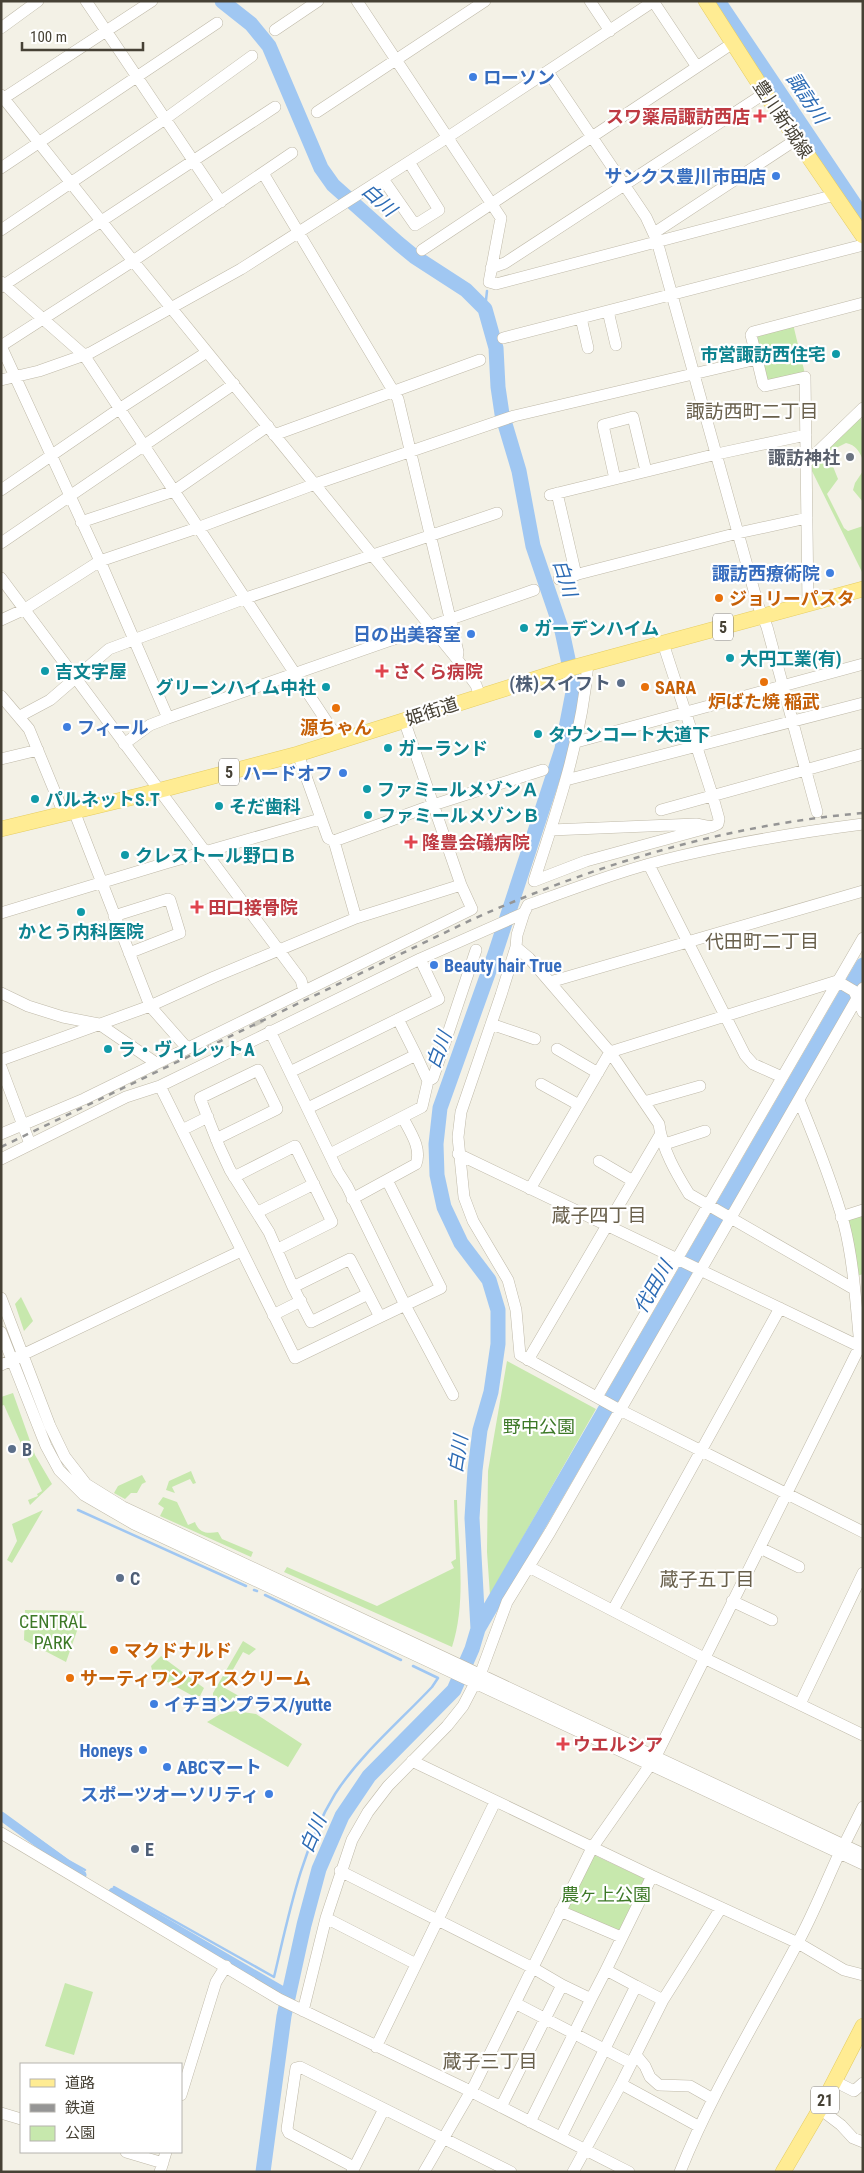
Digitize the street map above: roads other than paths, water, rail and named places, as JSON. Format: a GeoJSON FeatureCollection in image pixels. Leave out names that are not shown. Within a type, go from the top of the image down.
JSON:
{"type":"FeatureCollection","features":[{"type":"Feature","properties":{"kind":"main road","name":"豊川新城線"},"geometry":{"type":"LineString","coordinates":[[706,1],[765,93],[863,236]]}},
{"type":"Feature","properties":{"kind":"main road","name":"姫街道"},"geometry":{"type":"LineString","coordinates":[[3,825],[69,812],[298,754],[564,670],[863,589]]}},
{"type":"Feature","properties":{"kind":"main road","name":"21"},"geometry":{"type":"LineString","coordinates":[[783,2172],[820,2109],[863,2026]]}},
{"type":"Feature","properties":{"kind":"street"},"geometry":{"type":"LineString","coordinates":[[1,28],[38,1]]}},
{"type":"Feature","properties":{"kind":"street"},"geometry":{"type":"LineString","coordinates":[[86,1],[221,202]]}},
{"type":"Feature","properties":{"kind":"street"},"geometry":{"type":"LineString","coordinates":[[152,1],[2,98],[40,142],[133,261],[457,659],[476,685],[480,696]]}},
{"type":"Feature","properties":{"kind":"street"},"geometry":{"type":"LineString","coordinates":[[275,30],[318,1]]}},
{"type":"Feature","properties":{"kind":"street"},"geometry":{"type":"LineString","coordinates":[[356,1],[501,218],[489,282],[496,284],[656,237],[835,195]]}},
{"type":"Feature","properties":{"kind":"street"},"geometry":{"type":"LineString","coordinates":[[317,112],[485,1]]}},
{"type":"Feature","properties":{"kind":"street"},"geometry":{"type":"LineString","coordinates":[[590,1],[610,31]]}},
{"type":"Feature","properties":{"kind":"street"},"geometry":{"type":"LineString","coordinates":[[1,380],[14,378],[84,355],[241,269],[448,137],[654,1],[696,67]]}},
{"type":"Feature","properties":{"kind":"street"},"geometry":{"type":"LineString","coordinates":[[1,168],[217,23]]}},
{"type":"Feature","properties":{"kind":"street"},"geometry":{"type":"LineString","coordinates":[[422,250],[733,43]]}},
{"type":"Feature","properties":{"kind":"street"},"geometry":{"type":"LineString","coordinates":[[1,230],[165,119],[252,56]]}},
{"type":"Feature","properties":{"kind":"street"},"geometry":{"type":"LineString","coordinates":[[548,72],[624,185],[656,237],[738,533],[783,685],[817,812]]}},
{"type":"Feature","properties":{"kind":"street"},"geometry":{"type":"LineString","coordinates":[[492,268],[505,263],[765,93]]}},
{"type":"Feature","properties":{"kind":"street"},"geometry":{"type":"LineString","coordinates":[[275,107],[102,222],[2,285],[84,355],[339,740]]}},
{"type":"Feature","properties":{"kind":"street"},"geometry":{"type":"LineString","coordinates":[[656,237],[797,139]]}},
{"type":"Feature","properties":{"kind":"street"},"geometry":{"type":"LineString","coordinates":[[168,718],[100,561],[14,378],[1,346],[133,261],[292,153]]}},
{"type":"Feature","properties":{"kind":"street"},"geometry":{"type":"LineString","coordinates":[[383,179],[415,225],[439,210],[409,162]]}},
{"type":"Feature","properties":{"kind":"street"},"geometry":{"type":"LineString","coordinates":[[264,173],[356,332],[398,400],[458,652],[457,659]]}},
{"type":"Feature","properties":{"kind":"street"},"geometry":{"type":"LineString","coordinates":[[503,338],[863,245]]}},
{"type":"Feature","properties":{"kind":"street"},"geometry":{"type":"LineString","coordinates":[[808,604],[805,377],[766,386],[762,384],[751,334],[863,303]]}},
{"type":"Feature","properties":{"kind":"street"},"geometry":{"type":"LineString","coordinates":[[608,311],[616,345]]}},
{"type":"Feature","properties":{"kind":"street"},"geometry":{"type":"LineString","coordinates":[[581,318],[588,348]]}},
{"type":"Feature","properties":{"kind":"street"},"geometry":{"type":"LineString","coordinates":[[1,490],[119,409],[207,352]]}},
{"type":"Feature","properties":{"kind":"street"},"geometry":{"type":"LineString","coordinates":[[1,620],[25,609],[100,561],[197,528],[314,484],[410,453],[511,417],[757,359]]}},
{"type":"Feature","properties":{"kind":"street"},"geometry":{"type":"LineString","coordinates":[[81,522],[174,491],[271,430],[394,391],[480,360]]}},
{"type":"Feature","properties":{"kind":"street"},"geometry":{"type":"LineString","coordinates":[[1,543],[234,384]]}},
{"type":"Feature","properties":{"kind":"street"},"geometry":{"type":"LineString","coordinates":[[806,463],[863,408]]}},
{"type":"Feature","properties":{"kind":"street"},"geometry":{"type":"LineString","coordinates":[[615,479],[603,425],[633,417],[646,471]]}},
{"type":"Feature","properties":{"kind":"street"},"geometry":{"type":"LineString","coordinates":[[576,575],[554,494],[717,454],[806,435]]}},
{"type":"Feature","properties":{"kind":"street"},"geometry":{"type":"LineString","coordinates":[[20,716],[50,700],[110,649],[246,598],[497,513]]}},
{"type":"Feature","properties":{"kind":"street"},"geometry":{"type":"LineString","coordinates":[[559,579],[738,533],[807,518]]}},
{"type":"Feature","properties":{"kind":"street"},"geometry":{"type":"LineString","coordinates":[[1,578],[301,980],[304,991]]}},
{"type":"Feature","properties":{"kind":"street"},"geometry":{"type":"LineString","coordinates":[[124,744],[150,725],[168,718],[294,672],[534,590]]}},
{"type":"Feature","properties":{"kind":"street"},"geometry":{"type":"LineString","coordinates":[[585,664],[581,718],[566,780],[534,881],[586,861],[718,824],[719,819],[712,794],[663,643]]}},
{"type":"Feature","properties":{"kind":"street"},"geometry":{"type":"LineString","coordinates":[[580,741],[863,664]]}},
{"type":"Feature","properties":{"kind":"street"},"geometry":{"type":"LineString","coordinates":[[1,696],[20,716],[69,812],[101,883],[150,1006],[187,1048]]}},
{"type":"Feature","properties":{"kind":"street"},"geometry":{"type":"LineString","coordinates":[[566,780],[863,703]]}},
{"type":"Feature","properties":{"kind":"street"},"geometry":{"type":"LineString","coordinates":[[1,1134],[23,1126],[156,1063],[472,909],[404,720]]}},
{"type":"Feature","properties":{"kind":"street"},"geometry":{"type":"LineString","coordinates":[[1,759],[38,750]]}},
{"type":"Feature","properties":{"kind":"street"},"geometry":{"type":"LineString","coordinates":[[298,754],[320,819],[328,838],[334,841],[433,805],[543,770]]}},
{"type":"Feature","properties":{"kind":"street"},"geometry":{"type":"LineString","coordinates":[[661,810],[712,794],[863,754]]}},
{"type":"Feature","properties":{"kind":"street"},"geometry":{"type":"LineString","coordinates":[[1,913],[320,819]]}},
{"type":"Feature","properties":{"kind":"street"},"geometry":{"type":"LineString","coordinates":[[550,830],[696,824],[711,827]]}},
{"type":"Feature","properties":{"kind":"street"},"geometry":{"type":"LineString","coordinates":[[863,824],[798,832],[678,856],[599,880],[528,905],[521,914],[516,948],[461,1112],[458,1154],[462,1186],[469,1212],[508,1280],[516,1310],[518,1352],[520,1355],[786,1495],[863,1532]]}},
{"type":"Feature","properties":{"kind":"street"},"geometry":{"type":"LineString","coordinates":[[334,841],[356,918]]}},
{"type":"Feature","properties":{"kind":"street"},"geometry":{"type":"LineString","coordinates":[[648,865],[745,1055],[753,1064],[782,1077]]}},
{"type":"Feature","properties":{"kind":"street"},"geometry":{"type":"LineString","coordinates":[[1,1060],[150,1006],[356,918],[462,885]]}},
{"type":"Feature","properties":{"kind":"street"},"geometry":{"type":"LineString","coordinates":[[550,982],[863,891]]}},
{"type":"Feature","properties":{"kind":"street"},"geometry":{"type":"LineString","coordinates":[[114,916],[168,899],[170,900],[180,933],[129,953]]}},
{"type":"Feature","properties":{"kind":"street"},"geometry":{"type":"LineString","coordinates":[[1,1159],[126,1097],[160,1086],[420,959],[521,914]]}},
{"type":"Feature","properties":{"kind":"street"},"geometry":{"type":"LineString","coordinates":[[600,1398],[863,938]]}},
{"type":"Feature","properties":{"kind":"street"},"geometry":{"type":"LineString","coordinates":[[516,948],[529,958],[610,1052],[659,1124],[663,1140],[676,1172],[689,1194],[854,1289]]}},
{"type":"Feature","properties":{"kind":"street"},"geometry":{"type":"LineString","coordinates":[[428,1081],[433,1078],[476,950]]}},
{"type":"Feature","properties":{"kind":"street"},"geometry":{"type":"LineString","coordinates":[[290,1072],[439,999],[420,959]]}},
{"type":"Feature","properties":{"kind":"street"},"geometry":{"type":"LineString","coordinates":[[530,1189],[610,1052],[839,982],[858,992],[863,1012]]}},
{"type":"Feature","properties":{"kind":"street"},"geometry":{"type":"LineString","coordinates":[[300,2010],[340,1871],[352,1840],[368,1812],[388,1786],[447,1726],[462,1706],[507,1602],[729,1216],[799,1100],[858,992]]}},
{"type":"Feature","properties":{"kind":"street"},"geometry":{"type":"LineString","coordinates":[[1,993],[28,1006],[63,1017],[99,1024],[156,1063]]}},
{"type":"Feature","properties":{"kind":"street"},"geometry":{"type":"LineString","coordinates":[[330,1154],[422,1107],[428,1081],[398,1020]]}},
{"type":"Feature","properties":{"kind":"street"},"geometry":{"type":"LineString","coordinates":[[490,1024],[536,1039]]}},
{"type":"Feature","properties":{"kind":"street"},"geometry":{"type":"LineString","coordinates":[[270,1031],[405,1305],[453,1395]]}},
{"type":"Feature","properties":{"kind":"street"},"geometry":{"type":"LineString","coordinates":[[557,1049],[598,1073]]}},
{"type":"Feature","properties":{"kind":"street"},"geometry":{"type":"LineString","coordinates":[[308,1108],[416,1056]]}},
{"type":"Feature","properties":{"kind":"street"},"geometry":{"type":"LineString","coordinates":[[1,1067],[30,1144]]}},
{"type":"Feature","properties":{"kind":"street"},"geometry":{"type":"LineString","coordinates":[[216,1139],[277,1108],[258,1070],[200,1098],[216,1139],[234,1177],[258,1212],[278,1249],[293,1287],[312,1322],[368,1294]]}},
{"type":"Feature","properties":{"kind":"street"},"geometry":{"type":"LineString","coordinates":[[541,1084],[579,1105]]}},
{"type":"Feature","properties":{"kind":"street"},"geometry":{"type":"LineString","coordinates":[[160,1086],[295,1358],[441,1288],[387,1180]]}},
{"type":"Feature","properties":{"kind":"street"},"geometry":{"type":"LineString","coordinates":[[644,1102],[700,1086]]}},
{"type":"Feature","properties":{"kind":"street"},"geometry":{"type":"LineString","coordinates":[[424,2172],[470,2092],[592,1848],[652,1761],[861,1347],[854,1289],[841,1217],[815,1140],[799,1100]]}},
{"type":"Feature","properties":{"kind":"street"},"geometry":{"type":"LineString","coordinates":[[182,1130],[208,1117]]}},
{"type":"Feature","properties":{"kind":"street"},"geometry":{"type":"LineString","coordinates":[[352,1199],[416,1164],[418,1158],[417,1146],[403,1118]]}},
{"type":"Feature","properties":{"kind":"street"},"geometry":{"type":"LineString","coordinates":[[528,1360],[606,1225],[633,1181],[663,1140],[705,1131]]}},
{"type":"Feature","properties":{"kind":"street"},"geometry":{"type":"LineString","coordinates":[[234,1177],[295,1146],[332,1222],[278,1249]]}},
{"type":"Feature","properties":{"kind":"street"},"geometry":{"type":"LineString","coordinates":[[458,1154],[861,1347]]}},
{"type":"Feature","properties":{"kind":"street"},"geometry":{"type":"LineString","coordinates":[[599,1161],[633,1181]]}},
{"type":"Feature","properties":{"kind":"street"},"geometry":{"type":"LineString","coordinates":[[258,1212],[314,1184]]}},
{"type":"Feature","properties":{"kind":"street"},"geometry":{"type":"LineString","coordinates":[[841,1217],[863,1210]]}},
{"type":"Feature","properties":{"kind":"street"},"geometry":{"type":"LineString","coordinates":[[6,1362],[242,1251]]}},
{"type":"Feature","properties":{"kind":"street"},"geometry":{"type":"LineString","coordinates":[[293,1287],[350,1258],[380,1317]]}},
{"type":"Feature","properties":{"kind":"street"},"geometry":{"type":"LineString","coordinates":[[1,1298],[50,1426],[65,1457],[81,1478],[98,1493],[123,1507],[452,1667],[842,1849],[863,1864]]}},
{"type":"Feature","properties":{"kind":"street"},"geometry":{"type":"LineString","coordinates":[[273,1315],[301,1301]]}},
{"type":"Feature","properties":{"kind":"street"},"geometry":{"type":"LineString","coordinates":[[612,1610],[780,1308]]}},
{"type":"Feature","properties":{"kind":"street"},"geometry":{"type":"LineString","coordinates":[[1,1332],[6,1362],[53,1459],[66,1478],[84,1495],[134,1524],[355,1626],[452,1667]]}},
{"type":"Feature","properties":{"kind":"street"},"geometry":{"type":"LineString","coordinates":[[760,1548],[799,1567]]}},
{"type":"Feature","properties":{"kind":"street"},"geometry":{"type":"LineString","coordinates":[[529,1566],[704,1658],[863,1735]]}},
{"type":"Feature","properties":{"kind":"street"},"geometry":{"type":"LineString","coordinates":[[800,1704],[863,1573]]}},
{"type":"Feature","properties":{"kind":"street"},"geometry":{"type":"LineString","coordinates":[[262,1590],[316,1615],[355,1626]]}},
{"type":"Feature","properties":{"kind":"street"},"geometry":{"type":"LineString","coordinates":[[732,1601],[772,1620]]}},
{"type":"Feature","properties":{"kind":"street"},"geometry":{"type":"LineString","coordinates":[[412,1761],[592,1848],[798,1943],[844,1970],[863,1975]]}},
{"type":"Feature","properties":{"kind":"street"},"geometry":{"type":"LineString","coordinates":[[376,2046],[495,1802]]}},
{"type":"Feature","properties":{"kind":"street"},"geometry":{"type":"LineString","coordinates":[[680,2172],[698,2126],[761,2007],[798,1943],[863,1807]]}},
{"type":"Feature","properties":{"kind":"street"},"geometry":{"type":"LineString","coordinates":[[1,1833],[279,1999],[629,2172]]}},
{"type":"Feature","properties":{"kind":"street"},"geometry":{"type":"LineString","coordinates":[[842,1849],[863,1854]]}},
{"type":"Feature","properties":{"kind":"street"},"geometry":{"type":"LineString","coordinates":[[340,1871],[591,1999]]}},
{"type":"Feature","properties":{"kind":"street"},"geometry":{"type":"LineString","coordinates":[[530,2122],[652,1876]]}},
{"type":"Feature","properties":{"kind":"street"},"geometry":{"type":"LineString","coordinates":[[573,2172],[621,2084],[663,2000],[721,1908]]}},
{"type":"Feature","properties":{"kind":"street"},"geometry":{"type":"LineString","coordinates":[[560,1911],[621,1937]]}},
{"type":"Feature","properties":{"kind":"street"},"geometry":{"type":"LineString","coordinates":[[326,1918],[416,1964]]}},
{"type":"Feature","properties":{"kind":"street"},"geometry":{"type":"LineString","coordinates":[[182,2092],[216,1982],[226,1966]]}},
{"type":"Feature","properties":{"kind":"street"},"geometry":{"type":"LineString","coordinates":[[606,1970],[663,2000]]}},
{"type":"Feature","properties":{"kind":"street"},"geometry":{"type":"LineString","coordinates":[[501,2108],[562,1985]]}},
{"type":"Feature","properties":{"kind":"street"},"geometry":{"type":"LineString","coordinates":[[561,2137],[636,1986]]}},
{"type":"Feature","properties":{"kind":"street"},"geometry":{"type":"LineString","coordinates":[[515,2003],[604,2049],[633,2059],[645,2066],[650,2077],[659,2085],[690,2086],[713,2099]]}},
{"type":"Feature","properties":{"kind":"street"},"geometry":{"type":"LineString","coordinates":[[384,2109],[353,2169],[289,2133],[287,2129],[296,2068],[300,2067],[444,2138],[499,2169],[511,2172]]}},
{"type":"Feature","properties":{"kind":"street"},"geometry":{"type":"LineString","coordinates":[[834,2081],[854,2091],[863,2083]]}},
{"type":"Feature","properties":{"kind":"street"},"geometry":{"type":"LineString","coordinates":[[621,2084],[698,2126]]}},
{"type":"Feature","properties":{"kind":"street"},"geometry":{"type":"LineString","coordinates":[[820,2109],[841,2125],[853,2138],[863,2142]]}},
{"type":"Feature","properties":{"kind":"street"},"geometry":{"type":"LineString","coordinates":[[1,2113],[20,2119]]}},
{"type":"Feature","properties":{"kind":"street"},"geometry":{"type":"LineString","coordinates":[[130,2153],[161,2162]]}},
{"type":"Feature","properties":{"kind":"waterway","name":"白川"},"geometry":{"type":"LineString","coordinates":[[222,1],[251,24],[269,46],[321,168],[333,185],[415,257],[466,290],[485,309],[496,348],[498,387],[502,414],[519,471],[533,546],[562,631],[574,687],[562,749],[495,954],[440,1108],[436,1144],[437,1175],[444,1207],[461,1243],[489,1280],[498,1310],[498,1344],[491,1392],[480,1430],[475,1470],[472,1518],[478,1629],[472,1649],[454,1690],[369,1776],[342,1816],[319,1869],[304,1925],[284,2016],[263,2172]]}},
{"type":"Feature","properties":{"kind":"waterway","name":"諏訪川"},"geometry":{"type":"LineString","coordinates":[[718,1],[863,217]]}},
{"type":"Feature","properties":{"kind":"waterway"},"geometry":{"type":"LineString","coordinates":[[485,309],[487,291]]}},
{"type":"Feature","properties":{"kind":"waterway","name":"代田川"},"geometry":{"type":"LineString","coordinates":[[478,1629],[863,965]]}},
{"type":"Feature","properties":{"kind":"waterway"},"geometry":{"type":"LineString","coordinates":[[78,1510],[246,1586]]}},
{"type":"Feature","properties":{"kind":"waterway"},"geometry":{"type":"LineString","coordinates":[[265,1595],[401,1660]]}},
{"type":"Feature","properties":{"kind":"waterway"},"geometry":{"type":"LineString","coordinates":[[114,1887],[274,1977],[297,1883],[323,1815],[335,1794],[356,1766],[432,1687],[438,1678],[413,1666]]}},
{"type":"Feature","properties":{"kind":"waterway"},"geometry":{"type":"LineString","coordinates":[[1,1813],[67,1860],[85,1870]]}},
{"type":"Feature","properties":{"kind":"waterway"},"geometry":{"type":"LineString","coordinates":[[1,1816],[82,1875]]}},
{"type":"Feature","properties":{"kind":"waterway"},"geometry":{"type":"LineString","coordinates":[[113,1892],[288,1994]]}},
{"type":"Feature","properties":{"kind":"tunnel"},"geometry":{"type":"LineString","coordinates":[[254,1015],[264,1034]]}},
{"type":"Feature","properties":{"kind":"railway"},"geometry":{"type":"LineString","coordinates":[[1,1147],[471,920],[566,881],[662,850],[712,837],[812,819],[863,813]]}},
{"type":"Feature","properties":{"kind":"place","name":"ローソン"},"geometry":{"type":"Point","coordinates":[473,77]}},
{"type":"Feature","properties":{"kind":"place","name":"スワ薬局諏訪西店"},"geometry":{"type":"Point","coordinates":[760,116]}},
{"type":"Feature","properties":{"kind":"place","name":"サンクス豊川市田店"},"geometry":{"type":"Point","coordinates":[776,176]}},
{"type":"Feature","properties":{"kind":"place","name":"市営諏訪西住宅"},"geometry":{"type":"Point","coordinates":[836,354]}},
{"type":"Feature","properties":{"kind":"place","name":"諏訪神社"},"geometry":{"type":"Point","coordinates":[850,457]}},
{"type":"Feature","properties":{"kind":"place","name":"諏訪西療術院"},"geometry":{"type":"Point","coordinates":[830,573]}},
{"type":"Feature","properties":{"kind":"place","name":"ジョリーパスタ"},"geometry":{"type":"Point","coordinates":[719,598]}},
{"type":"Feature","properties":{"kind":"place","name":"ガーデンハイム"},"geometry":{"type":"Point","coordinates":[524,628]}},
{"type":"Feature","properties":{"kind":"place","name":"日の出美容室"},"geometry":{"type":"Point","coordinates":[471,634]}},
{"type":"Feature","properties":{"kind":"place","name":"大円工業(有)"},"geometry":{"type":"Point","coordinates":[730,658]}},
{"type":"Feature","properties":{"kind":"place","name":"吉文字屋"},"geometry":{"type":"Point","coordinates":[45,671]}},
{"type":"Feature","properties":{"kind":"place","name":"さくら病院"},"geometry":{"type":"Point","coordinates":[382,671]}},
{"type":"Feature","properties":{"kind":"place","name":"炉ばた焼 稲武"},"geometry":{"type":"Point","coordinates":[764,682]}},
{"type":"Feature","properties":{"kind":"place","name":"(株)スイフト"},"geometry":{"type":"Point","coordinates":[621,683]}},
{"type":"Feature","properties":{"kind":"place","name":"グリーンハイム中社"},"geometry":{"type":"Point","coordinates":[326,687]}},
{"type":"Feature","properties":{"kind":"place","name":"SARA"},"geometry":{"type":"Point","coordinates":[645,687]}},
{"type":"Feature","properties":{"kind":"place","name":"源ちゃん"},"geometry":{"type":"Point","coordinates":[336,708]}},
{"type":"Feature","properties":{"kind":"place","name":"フィール"},"geometry":{"type":"Point","coordinates":[67,727]}},
{"type":"Feature","properties":{"kind":"place","name":"タウンコート大道下"},"geometry":{"type":"Point","coordinates":[538,734]}},
{"type":"Feature","properties":{"kind":"place","name":"ガーランド"},"geometry":{"type":"Point","coordinates":[388,748]}},
{"type":"Feature","properties":{"kind":"place","name":"ハードオフ"},"geometry":{"type":"Point","coordinates":[343,773]}},
{"type":"Feature","properties":{"kind":"place","name":"ファミールメゾンＡ"},"geometry":{"type":"Point","coordinates":[367,789]}},
{"type":"Feature","properties":{"kind":"place","name":"パルネットS.T"},"geometry":{"type":"Point","coordinates":[35,799]}},
{"type":"Feature","properties":{"kind":"place","name":"そだ歯科"},"geometry":{"type":"Point","coordinates":[219,806]}},
{"type":"Feature","properties":{"kind":"place","name":"ファミールメゾンＢ"},"geometry":{"type":"Point","coordinates":[368,815]}},
{"type":"Feature","properties":{"kind":"place","name":"隆豊会礒病院"},"geometry":{"type":"Point","coordinates":[411,842]}},
{"type":"Feature","properties":{"kind":"place","name":"クレストール野口Ｂ"},"geometry":{"type":"Point","coordinates":[125,855]}},
{"type":"Feature","properties":{"kind":"place","name":"田口接骨院"},"geometry":{"type":"Point","coordinates":[197,907]}},
{"type":"Feature","properties":{"kind":"place","name":"かとう内科医院"},"geometry":{"type":"Point","coordinates":[81,912]}},
{"type":"Feature","properties":{"kind":"place","name":"Beauty hair True"},"geometry":{"type":"Point","coordinates":[434,965]}},
{"type":"Feature","properties":{"kind":"place","name":"ラ・ヴィレットA"},"geometry":{"type":"Point","coordinates":[108,1049]}},
{"type":"Feature","properties":{"kind":"place","name":"B"},"geometry":{"type":"Point","coordinates":[12,1449]}},
{"type":"Feature","properties":{"kind":"place","name":"C"},"geometry":{"type":"Point","coordinates":[120,1578]}},
{"type":"Feature","properties":{"kind":"place","name":"マクドナルド"},"geometry":{"type":"Point","coordinates":[114,1650]}},
{"type":"Feature","properties":{"kind":"place","name":"サーティワンアイスクリーム"},"geometry":{"type":"Point","coordinates":[70,1678]}},
{"type":"Feature","properties":{"kind":"place","name":"イチヨンプラス/yutte"},"geometry":{"type":"Point","coordinates":[154,1704]}},
{"type":"Feature","properties":{"kind":"place","name":"ウエルシア"},"geometry":{"type":"Point","coordinates":[563,1744]}},
{"type":"Feature","properties":{"kind":"place","name":"Honeys"},"geometry":{"type":"Point","coordinates":[143,1750]}},
{"type":"Feature","properties":{"kind":"place","name":"ABCマート"},"geometry":{"type":"Point","coordinates":[167,1767]}},
{"type":"Feature","properties":{"kind":"place","name":"スポーツオーソリティ"},"geometry":{"type":"Point","coordinates":[269,1794]}},
{"type":"Feature","properties":{"kind":"place","name":"E"},"geometry":{"type":"Point","coordinates":[135,1849]}},
{"type":"Feature","properties":{"kind":"district","name":"諏訪西町二丁目"},"geometry":{"type":"Point","coordinates":[752,411]}},
{"type":"Feature","properties":{"kind":"district","name":"代田町二丁目"},"geometry":{"type":"Point","coordinates":[762,941]}},
{"type":"Feature","properties":{"kind":"district","name":"蔵子四丁目"},"geometry":{"type":"Point","coordinates":[599,1215]}},
{"type":"Feature","properties":{"kind":"district","name":"蔵子五丁目"},"geometry":{"type":"Point","coordinates":[707,1579]}},
{"type":"Feature","properties":{"kind":"district","name":"蔵子三丁目"},"geometry":{"type":"Point","coordinates":[490,2061]}},
{"type":"Feature","properties":{"kind":"park label","name":"野中公園"},"geometry":{"type":"Point","coordinates":[539,1426]}},
{"type":"Feature","properties":{"kind":"park label","name":"CENTRAL PARK"},"geometry":{"type":"Point","coordinates":[53,1631]}},
{"type":"Feature","properties":{"kind":"park label","name":"農ヶ上公園"},"geometry":{"type":"Point","coordinates":[606,1894]}}]}
